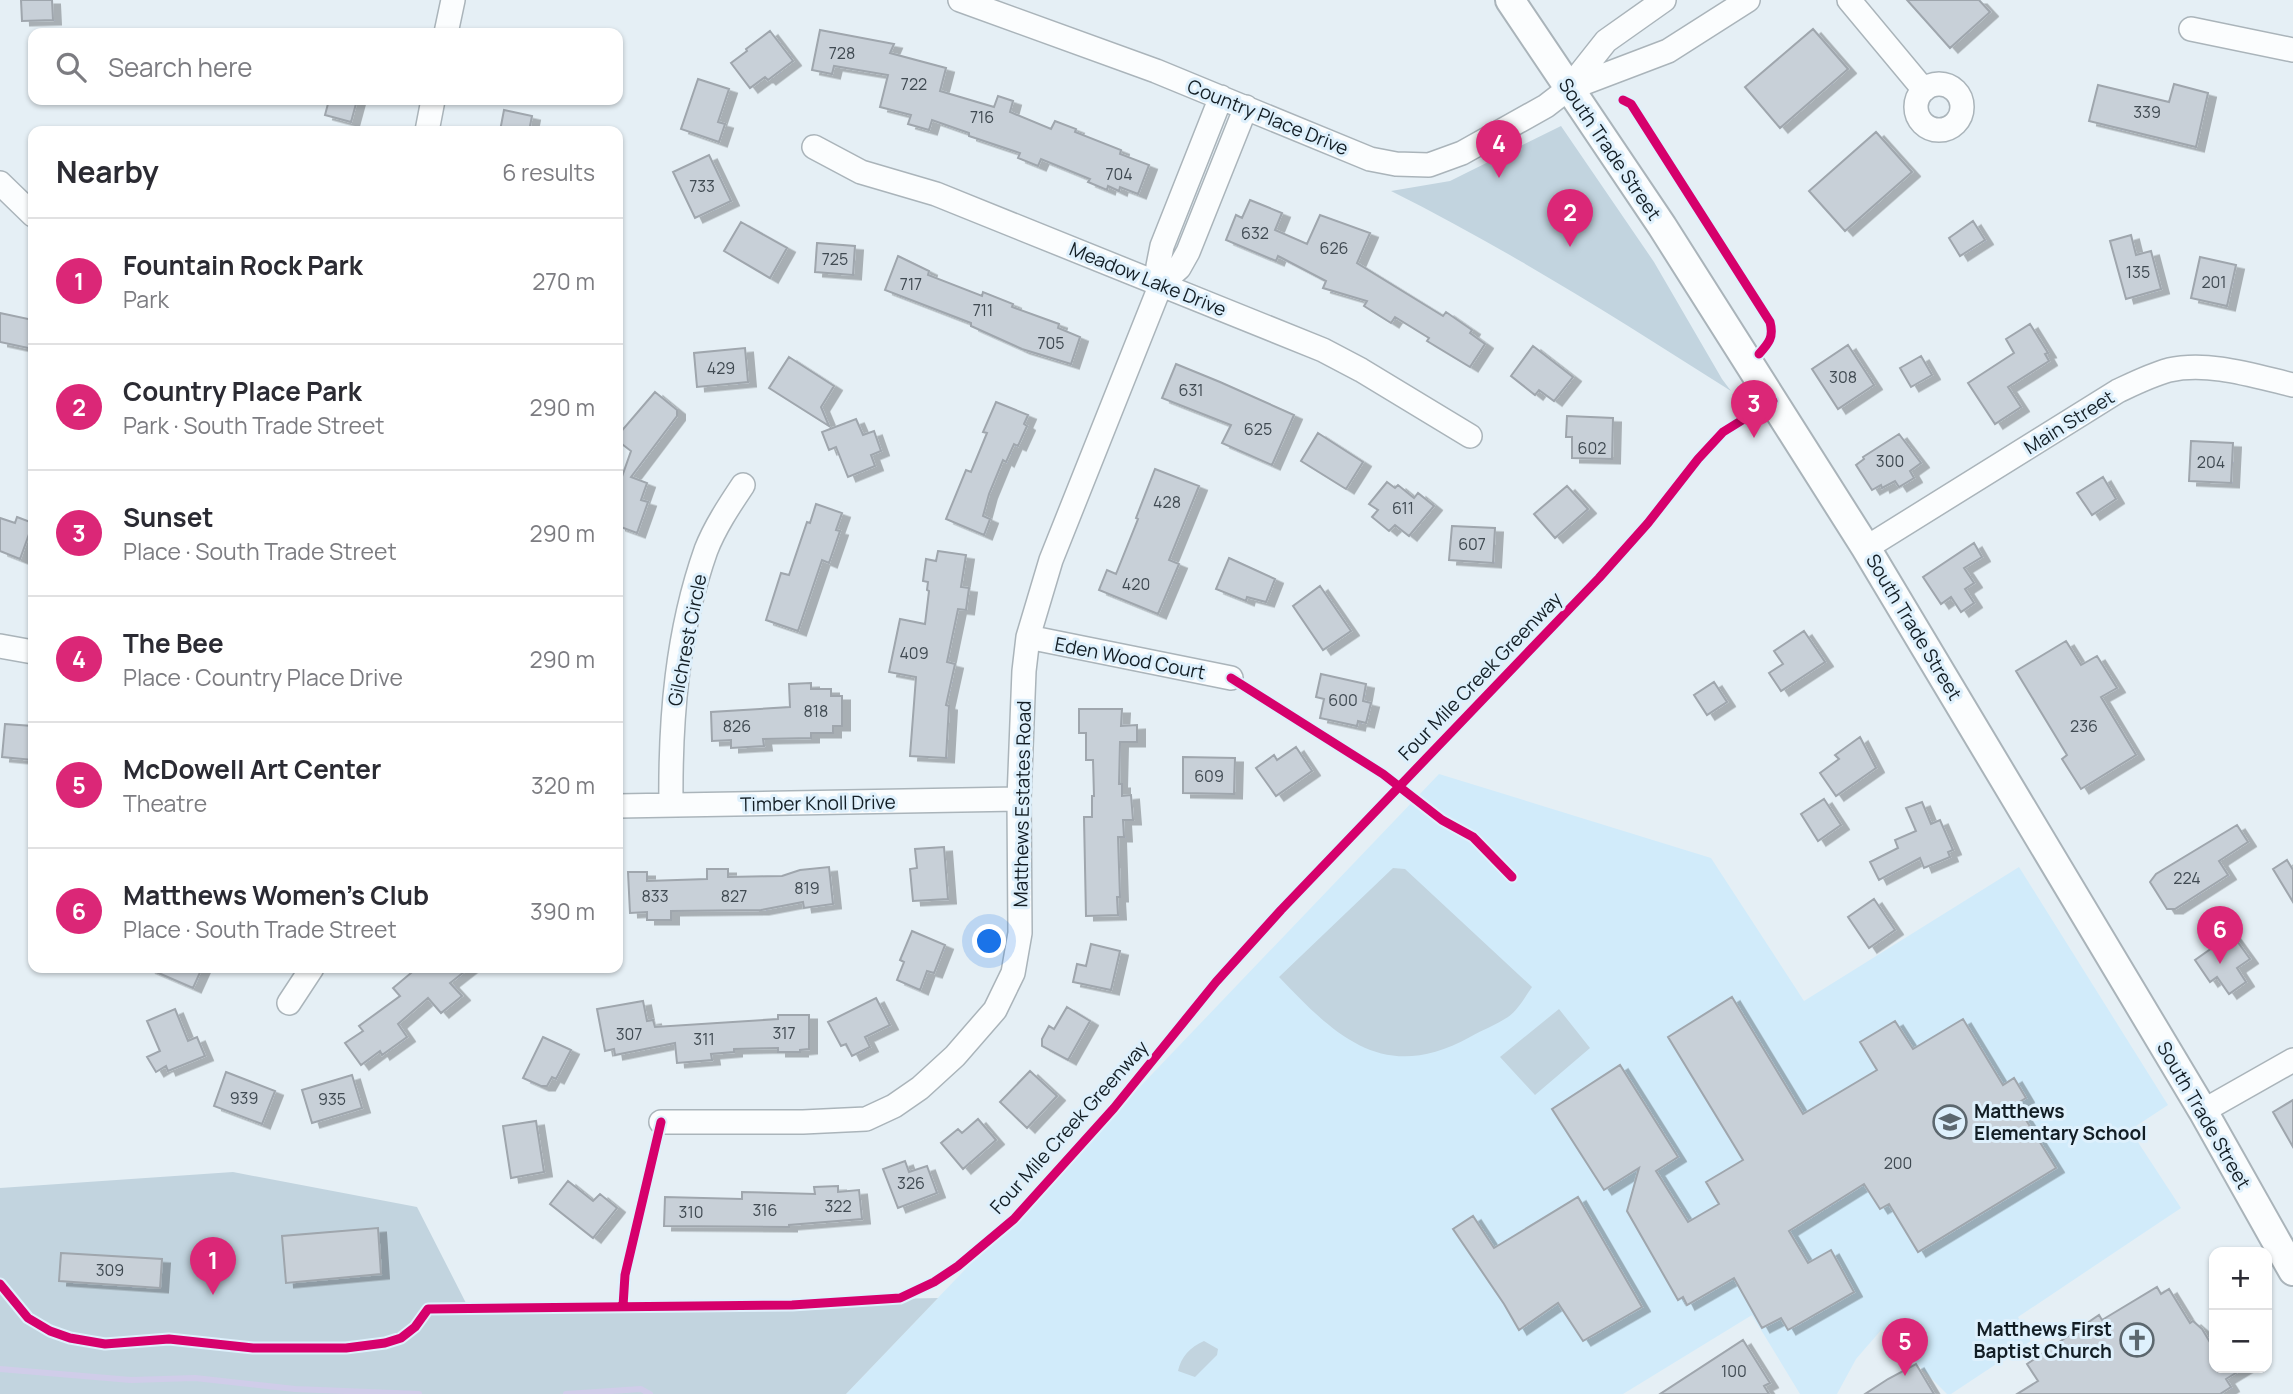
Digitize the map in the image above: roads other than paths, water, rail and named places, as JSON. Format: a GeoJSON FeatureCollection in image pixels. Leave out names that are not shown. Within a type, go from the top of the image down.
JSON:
{"type":"FeatureCollection","features":[{"type":"Feature","properties":{"kind":"main road","name":"South Trade Street"},"geometry":{"type":"LineString","coordinates":[[1510,0],[1662,226],[1866,548],[2203,1111],[2293,1270]]}},
{"type":"Feature","properties":{"kind":"street"},"geometry":{"type":"LineString","coordinates":[[447,28],[453,0]]}},
{"type":"Feature","properties":{"kind":"street","name":"Country Place Drive"},"geometry":{"type":"LineString","coordinates":[[960,0],[1221,97],[1370,159],[1396,164],[1429,165],[1473,147],[1539,110],[1568,89]]}},
{"type":"Feature","properties":{"kind":"street"},"geometry":{"type":"LineString","coordinates":[[1568,89],[1606,41],[1664,0]]}},
{"type":"Feature","properties":{"kind":"street"},"geometry":{"type":"LineString","coordinates":[[1568,89],[1668,51],[1748,0]]}},
{"type":"Feature","properties":{"kind":"street"},"geometry":{"type":"LineString","coordinates":[[1849,0],[1924,90]]}},
{"type":"Feature","properties":{"kind":"street"},"geometry":{"type":"LineString","coordinates":[[2191,29],[2293,50]]}},
{"type":"Feature","properties":{"kind":"street","name":"Matthews Estates Road"},"geometry":{"type":"LineString","coordinates":[[1161,284],[1158,266],[1162,246],[1221,97]]}},
{"type":"Feature","properties":{"kind":"street"},"geometry":{"type":"LineString","coordinates":[[428,126],[432,105]]}},
{"type":"Feature","properties":{"kind":"street","name":"Matthews Estates Road"},"geometry":{"type":"LineString","coordinates":[[661,1122],[866,1119],[894,1106],[920,1088],[955,1056],[995,1010],[1013,973],[1020,933],[1019,799],[1024,671],[1028,637],[1051,560],[1161,284],[1179,268],[1188,252],[1245,107]]}},
{"type":"Feature","properties":{"kind":"street","name":"Meadow Lake Drive"},"geometry":{"type":"LineString","coordinates":[[814,147],[861,172],[936,194],[1323,350],[1470,436]]}},
{"type":"Feature","properties":{"kind":"street"},"geometry":{"type":"LineString","coordinates":[[0,183],[28,210]]}},
{"type":"Feature","properties":{"kind":"street","name":"Main Street"},"geometry":{"type":"LineString","coordinates":[[1866,548],[2118,391],[2149,377],[2171,370],[2213,369],[2293,385]]}},
{"type":"Feature","properties":{"kind":"street","name":"Gilchrest Circle"},"geometry":{"type":"LineString","coordinates":[[671,805],[674,691],[691,600],[706,549],[722,515],[743,485]]}},
{"type":"Feature","properties":{"kind":"street","name":"Eden Wood Court"},"geometry":{"type":"LineString","coordinates":[[1028,637],[1231,678]]}},
{"type":"Feature","properties":{"kind":"street"},"geometry":{"type":"LineString","coordinates":[[0,646],[28,651]]}},
{"type":"Feature","properties":{"kind":"street","name":"Timber Knoll Drive"},"geometry":{"type":"LineString","coordinates":[[623,806],[1019,799]]}},
{"type":"Feature","properties":{"kind":"street"},"geometry":{"type":"LineString","coordinates":[[289,1003],[309,973]]}},
{"type":"Feature","properties":{"kind":"street"},"geometry":{"type":"LineString","coordinates":[[2203,1111],[2293,1060]]}},
{"type":"Feature","properties":{"kind":"waterway"},"geometry":{"type":"LineString","coordinates":[[0,1369],[131,1380],[195,1378],[295,1389],[419,1394]]}},
{"type":"Feature","properties":{"kind":"waterway"},"geometry":{"type":"LineString","coordinates":[[566,1394],[641,1389],[650,1394]]}},
{"type":"Feature","properties":{"kind":"place","name":"The Bee"},"geometry":{"type":"Point","coordinates":[1499,178]}},
{"type":"Feature","properties":{"kind":"place","name":"Country Place Park"},"geometry":{"type":"Point","coordinates":[1570,247]}},
{"type":"Feature","properties":{"kind":"place","name":"Sunset"},"geometry":{"type":"Point","coordinates":[1754,438]}},
{"type":"Feature","properties":{"kind":"place","name":"Matthews Women's Club"},"geometry":{"type":"Point","coordinates":[2220,964]}},
{"type":"Feature","properties":{"kind":"place","name":"Matthews Elementary School"},"geometry":{"type":"Point","coordinates":[1950,1122]}},
{"type":"Feature","properties":{"kind":"place","name":"Fountain Rock Park"},"geometry":{"type":"Point","coordinates":[213,1295]}},
{"type":"Feature","properties":{"kind":"place","name":"Matthews First Baptist Church"},"geometry":{"type":"Point","coordinates":[2137,1340]}},
{"type":"Feature","properties":{"kind":"place","name":"McDowell Art Center"},"geometry":{"type":"Point","coordinates":[1905,1376]}}]}
